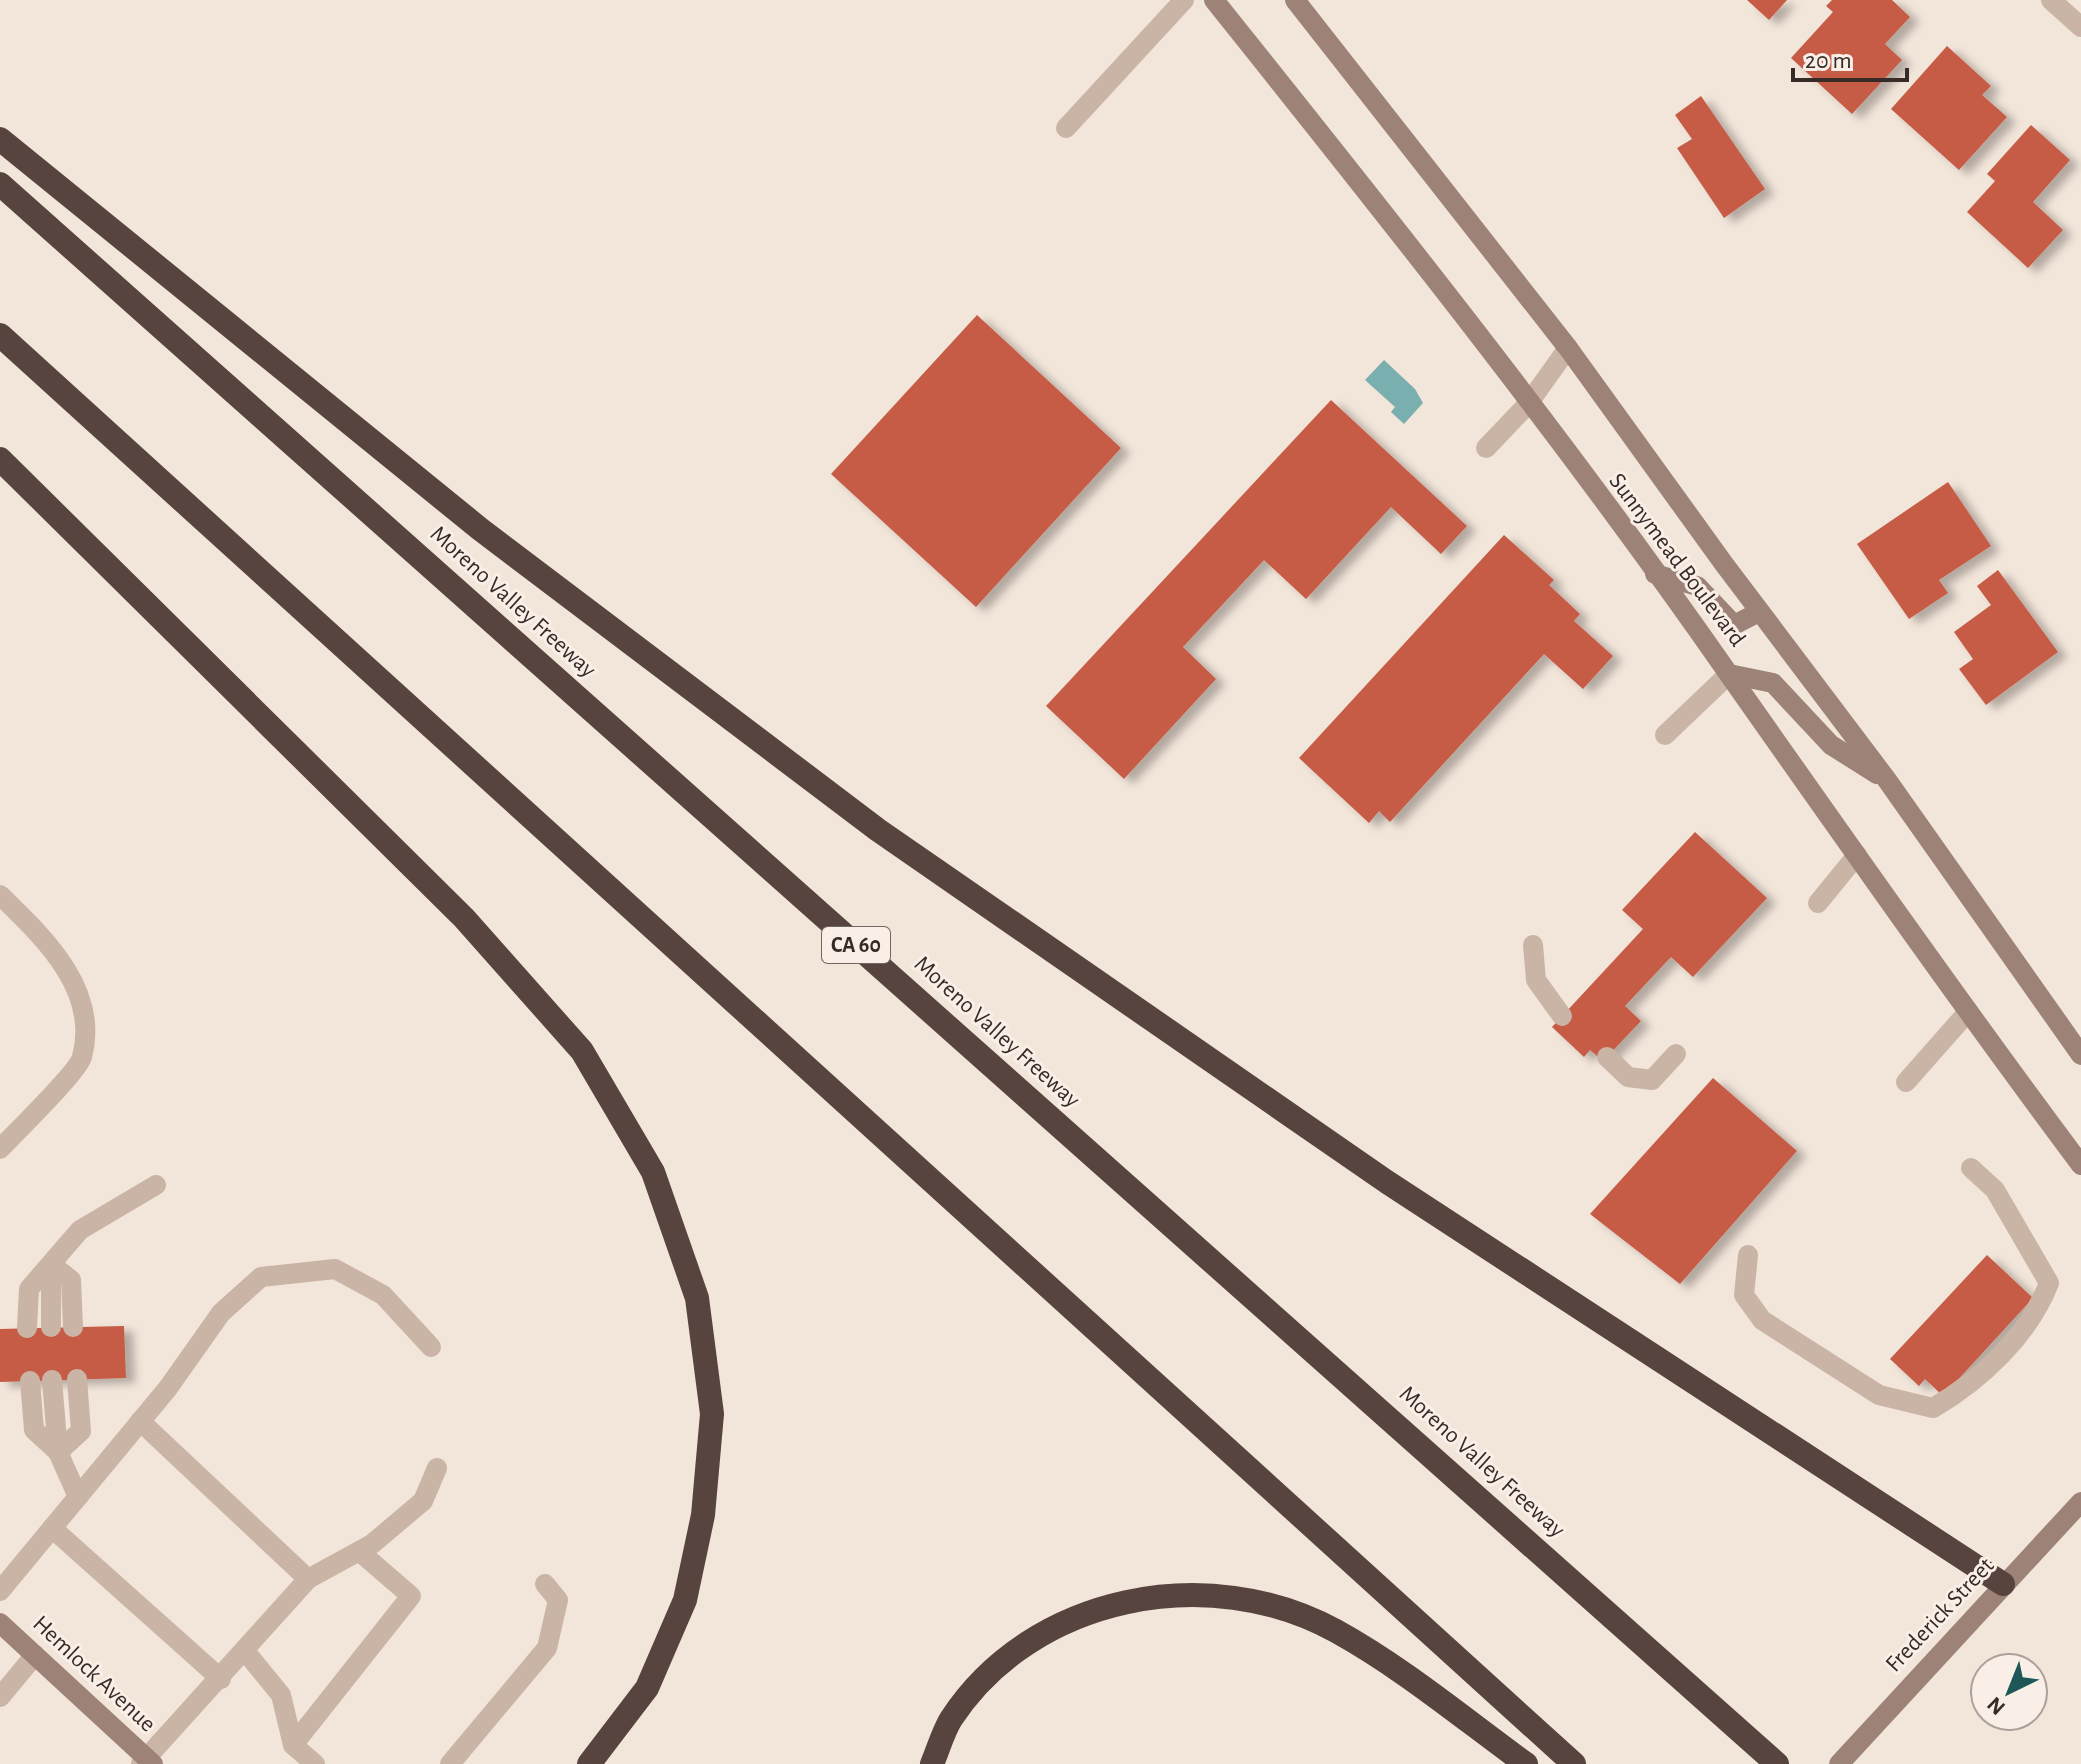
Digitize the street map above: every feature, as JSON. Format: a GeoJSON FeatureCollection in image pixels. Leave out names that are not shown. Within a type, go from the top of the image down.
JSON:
{"type":"FeatureCollection","features":[{"type":"Feature","properties":{"kind":"highway"},"geometry":{"type":"LineString","coordinates":[[0,139],[480,529],[878,830],[1387,1182],[2003,1584]]}},
{"type":"Feature","properties":{"kind":"highway","name":"Moreno Valley Freeway"},"geometry":{"type":"LineString","coordinates":[[0,184],[1777,1764]]}},
{"type":"Feature","properties":{"kind":"highway"},"geometry":{"type":"LineString","coordinates":[[0,335],[1574,1764]]}},
{"type":"Feature","properties":{"kind":"highway"},"geometry":{"type":"LineString","coordinates":[[0,459],[464,918],[582,1051],[653,1172],[697,1298],[712,1414],[703,1515],[685,1600],[647,1688],[589,1764]]}},
{"type":"Feature","properties":{"kind":"highway"},"geometry":{"type":"LineString","coordinates":[[932,1764],[950,1720],[984,1679],[1038,1637],[1094,1610],[1137,1598],[1179,1594],[1232,1596],[1283,1610],[1335,1630],[1526,1764]]}},
{"type":"Feature","properties":{"kind":"main road","name":"Sunnymead Boulevard"},"geometry":{"type":"LineString","coordinates":[[1214,0],[1381,209],[1655,574],[1967,1013],[2081,1165]]}},
{"type":"Feature","properties":{"kind":"main road","name":"Sunnymead Boulevard"},"geometry":{"type":"LineString","coordinates":[[1295,0],[1568,348],[2077,1043]]}},
{"type":"Feature","properties":{"kind":"main road"},"geometry":{"type":"LineString","coordinates":[[1655,574],[1697,586],[1734,625],[1759,612]]}},
{"type":"Feature","properties":{"kind":"main road"},"geometry":{"type":"LineString","coordinates":[[1729,674],[1773,683],[1831,745],[1887,780]]}},
{"type":"Feature","properties":{"kind":"main road","name":"Frederick Street"},"geometry":{"type":"LineString","coordinates":[[1839,1764],[2081,1502]]}},
{"type":"Feature","properties":{"kind":"main road","name":"Hemlock Avenue"},"geometry":{"type":"LineString","coordinates":[[0,1623],[146,1762]]}},
{"type":"Feature","properties":{"kind":"street"},"geometry":{"type":"LineString","coordinates":[[1066,128],[1184,0]]}},
{"type":"Feature","properties":{"kind":"street"},"geometry":{"type":"LineString","coordinates":[[2051,0],[2081,27]]}},
{"type":"Feature","properties":{"kind":"street"},"geometry":{"type":"LineString","coordinates":[[1486,448],[1528,404],[1568,348]]}},
{"type":"Feature","properties":{"kind":"street"},"geometry":{"type":"LineString","coordinates":[[1665,735],[1729,674]]}},
{"type":"Feature","properties":{"kind":"street"},"geometry":{"type":"LineString","coordinates":[[1818,903],[1857,855]]}},
{"type":"Feature","properties":{"kind":"street"},"geometry":{"type":"LineString","coordinates":[[0,895],[53,947],[84,1006],[82,1059],[0,1149]]}},
{"type":"Feature","properties":{"kind":"street"},"geometry":{"type":"LineString","coordinates":[[1533,945],[1536,980],[1562,1016]]}},
{"type":"Feature","properties":{"kind":"street"},"geometry":{"type":"LineString","coordinates":[[1906,1082],[1967,1013]]}},
{"type":"Feature","properties":{"kind":"street"},"geometry":{"type":"LineString","coordinates":[[1607,1057],[1628,1077],[1652,1080],[1676,1054]]}},
{"type":"Feature","properties":{"kind":"street"},"geometry":{"type":"LineString","coordinates":[[1748,1255],[1744,1295],[1762,1320],[1879,1395],[1933,1408],[1969,1387],[2038,1312],[2049,1283],[1995,1190],[1971,1168]]}},
{"type":"Feature","properties":{"kind":"street"},"geometry":{"type":"LineString","coordinates":[[27,1328],[29,1289],[80,1230],[156,1185]]}},
{"type":"Feature","properties":{"kind":"street"},"geometry":{"type":"LineString","coordinates":[[51,1264],[71,1280],[73,1327]]}},
{"type":"Feature","properties":{"kind":"street"},"geometry":{"type":"LineString","coordinates":[[51,1264],[51,1327]]}},
{"type":"Feature","properties":{"kind":"street"},"geometry":{"type":"LineString","coordinates":[[0,1591],[140,1421],[221,1313],[261,1277],[335,1269],[383,1295],[431,1347]]}},
{"type":"Feature","properties":{"kind":"street"},"geometry":{"type":"LineString","coordinates":[[58,1452],[81,1431],[77,1379]]}},
{"type":"Feature","properties":{"kind":"street"},"geometry":{"type":"LineString","coordinates":[[52,1380],[58,1452],[78,1497]]}},
{"type":"Feature","properties":{"kind":"street"},"geometry":{"type":"LineString","coordinates":[[30,1381],[34,1430],[58,1452]]}},
{"type":"Feature","properties":{"kind":"street"},"geometry":{"type":"LineString","coordinates":[[140,1421],[308,1579]]}},
{"type":"Feature","properties":{"kind":"street"},"geometry":{"type":"LineString","coordinates":[[146,1762],[308,1579],[360,1552],[423,1501],[437,1468]]}},
{"type":"Feature","properties":{"kind":"street"},"geometry":{"type":"LineString","coordinates":[[52,1528],[221,1679]]}},
{"type":"Feature","properties":{"kind":"street"},"geometry":{"type":"LineString","coordinates":[[293,1745],[411,1596],[360,1552]]}},
{"type":"Feature","properties":{"kind":"street"},"geometry":{"type":"LineString","coordinates":[[450,1764],[547,1648],[558,1600],[545,1584]]}},
{"type":"Feature","properties":{"kind":"street"},"geometry":{"type":"LineString","coordinates":[[245,1651],[281,1695],[293,1745],[315,1764]]}},
{"type":"Feature","properties":{"kind":"street"},"geometry":{"type":"LineString","coordinates":[[0,1697],[35,1655]]}},
{"type":"Feature","properties":{"kind":"water"},"geometry":{"type":"Polygon","coordinates":[[[1384,360],[1415,389],[1423,403],[1404,424],[1391,412],[1395,407],[1365,380],[1384,360]]]}},
{"type":"Feature","properties":{"kind":"building"},"geometry":{"type":"Polygon","coordinates":[[[1747,0],[1787,0],[1769,20],[1747,0]]]}},
{"type":"Feature","properties":{"kind":"building"},"geometry":{"type":"Polygon","coordinates":[[[1832,0],[1892,0],[1910,17],[1885,44],[1902,60],[1852,114],[1791,58],[1833,12],[1826,6],[1832,0]]]}},
{"type":"Feature","properties":{"kind":"building"},"geometry":{"type":"Polygon","coordinates":[[[1947,46],[1991,86],[1982,95],[2007,117],[1959,170],[1891,109],[1947,46]]]}},
{"type":"Feature","properties":{"kind":"building"},"geometry":{"type":"Polygon","coordinates":[[[1701,96],[1765,189],[1724,218],[1677,148],[1692,139],[1675,115],[1701,96]]]}},
{"type":"Feature","properties":{"kind":"building"},"geometry":{"type":"Polygon","coordinates":[[[2031,125],[2070,160],[2033,202],[2063,230],[2028,268],[1967,212],[1995,181],[1987,174],[2031,125]]]}},
{"type":"Feature","properties":{"kind":"building"},"geometry":{"type":"Polygon","coordinates":[[[977,315],[1121,448],[976,607],[831,474],[977,315]]]}},
{"type":"Feature","properties":{"kind":"building"},"geometry":{"type":"Polygon","coordinates":[[[1331,400],[1467,526],[1441,554],[1391,507],[1306,599],[1264,560],[1183,647],[1216,679],[1124,779],[1046,706],[1331,400]]]}},
{"type":"Feature","properties":{"kind":"building"},"geometry":{"type":"Polygon","coordinates":[[[1948,482],[1991,546],[1939,580],[1948,593],[1909,619],[1857,544],[1948,482]]]}},
{"type":"Feature","properties":{"kind":"building"},"geometry":{"type":"Polygon","coordinates":[[[1504,535],[1554,580],[1549,585],[1580,614],[1574,621],[1613,656],[1583,689],[1544,654],[1390,822],[1379,811],[1369,823],[1299,758],[1504,535]]]}},
{"type":"Feature","properties":{"kind":"building"},"geometry":{"type":"Polygon","coordinates":[[[1998,570],[2058,652],[1986,705],[1959,669],[1973,659],[1954,632],[1991,605],[1977,586],[1998,570]]]}},
{"type":"Feature","properties":{"kind":"building"},"geometry":{"type":"Polygon","coordinates":[[[1695,832],[1767,898],[1693,977],[1671,957],[1625,1006],[1641,1021],[1603,1061],[1590,1050],[1584,1057],[1552,1027],[1643,929],[1622,910],[1695,832]]]}},
{"type":"Feature","properties":{"kind":"building"},"geometry":{"type":"Polygon","coordinates":[[[1713,1078],[1797,1151],[1680,1284],[1590,1214],[1713,1078]]]}},
{"type":"Feature","properties":{"kind":"building"},"geometry":{"type":"Polygon","coordinates":[[[1987,1255],[2033,1298],[1943,1396],[1925,1379],[1919,1386],[1890,1359],[1987,1255]]]}},
{"type":"Feature","properties":{"kind":"building"},"geometry":{"type":"Polygon","coordinates":[[[124,1326],[126,1378],[0,1382],[0,1329],[124,1326]]]}}]}
